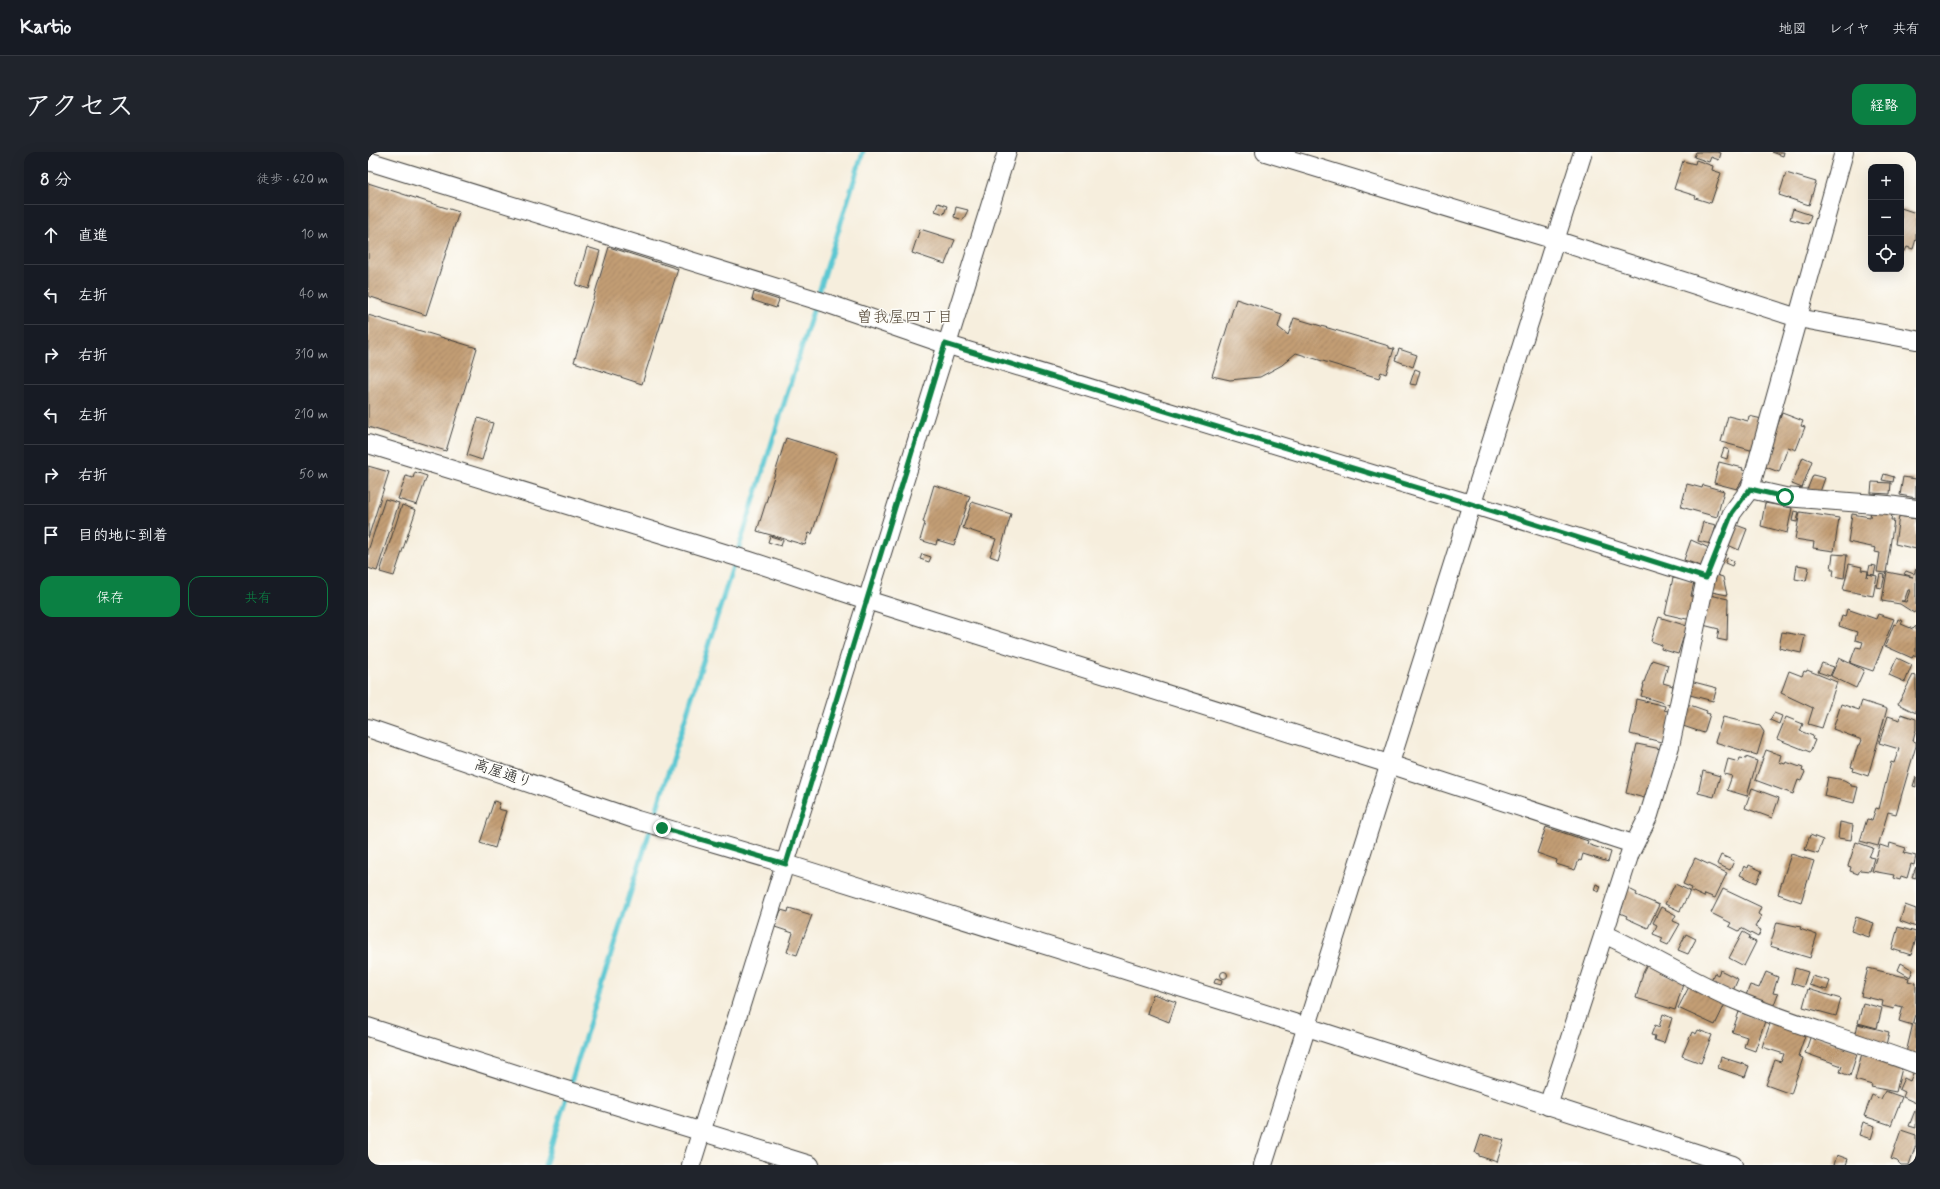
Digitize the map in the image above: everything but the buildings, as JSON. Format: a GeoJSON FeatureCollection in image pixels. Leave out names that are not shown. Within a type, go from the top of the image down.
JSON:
{"type":"FeatureCollection","features":[{"type":"Feature","properties":{"kind":"street"},"geometry":{"type":"LineString","coordinates":[[691,1165],[786,864],[945,344],[1007,152]]}},
{"type":"Feature","properties":{"kind":"street"},"geometry":{"type":"LineString","coordinates":[[1265,152],[1555,240],[1798,318],[1916,340]]}},
{"type":"Feature","properties":{"kind":"street"},"geometry":{"type":"LineString","coordinates":[[1263,1165],[1583,152]]}},
{"type":"Feature","properties":{"kind":"street"},"geometry":{"type":"LineString","coordinates":[[1548,1106],[1633,844],[1649,814],[1670,746],[1706,578],[1732,513],[1750,489],[1844,152]]}},
{"type":"Feature","properties":{"kind":"street"},"geometry":{"type":"LineString","coordinates":[[368,161],[799,295],[945,344],[1471,504],[1706,578]]}},
{"type":"Feature","properties":{"kind":"street"},"geometry":{"type":"LineString","coordinates":[[368,444],[747,560],[867,600],[1389,764],[1633,844]]}},
{"type":"Feature","properties":{"kind":"street"},"geometry":{"type":"LineString","coordinates":[[1750,489],[1785,497],[1888,505],[1916,509]]}},
{"type":"Feature","properties":{"kind":"street","name":"高屋通り"},"geometry":{"type":"LineString","coordinates":[[368,728],[637,820],[786,864],[1307,1027],[1733,1165]]}},
{"type":"Feature","properties":{"kind":"street"},"geometry":{"type":"LineString","coordinates":[[1604,934],[1636,948],[1682,975],[1734,1000],[1833,1037],[1916,1064]]}},
{"type":"Feature","properties":{"kind":"street"},"geometry":{"type":"LineString","coordinates":[[368,1028],[810,1165]]}},
{"type":"Feature","properties":{"kind":"waterway"},"geometry":{"type":"LineString","coordinates":[[545,1165],[863,152]]}},
{"type":"Feature","properties":{"kind":"district","name":"曽我屋四丁目"},"geometry":{"type":"Point","coordinates":[905,317]}},
{"type":"Feature","properties":{"kind":"route"},"geometry":{"type":"LineString","coordinates":[[662,828],[786,864],[945,344],[1471,504],[1706,578],[1732,513],[1750,489],[1785,497]]}}]}
